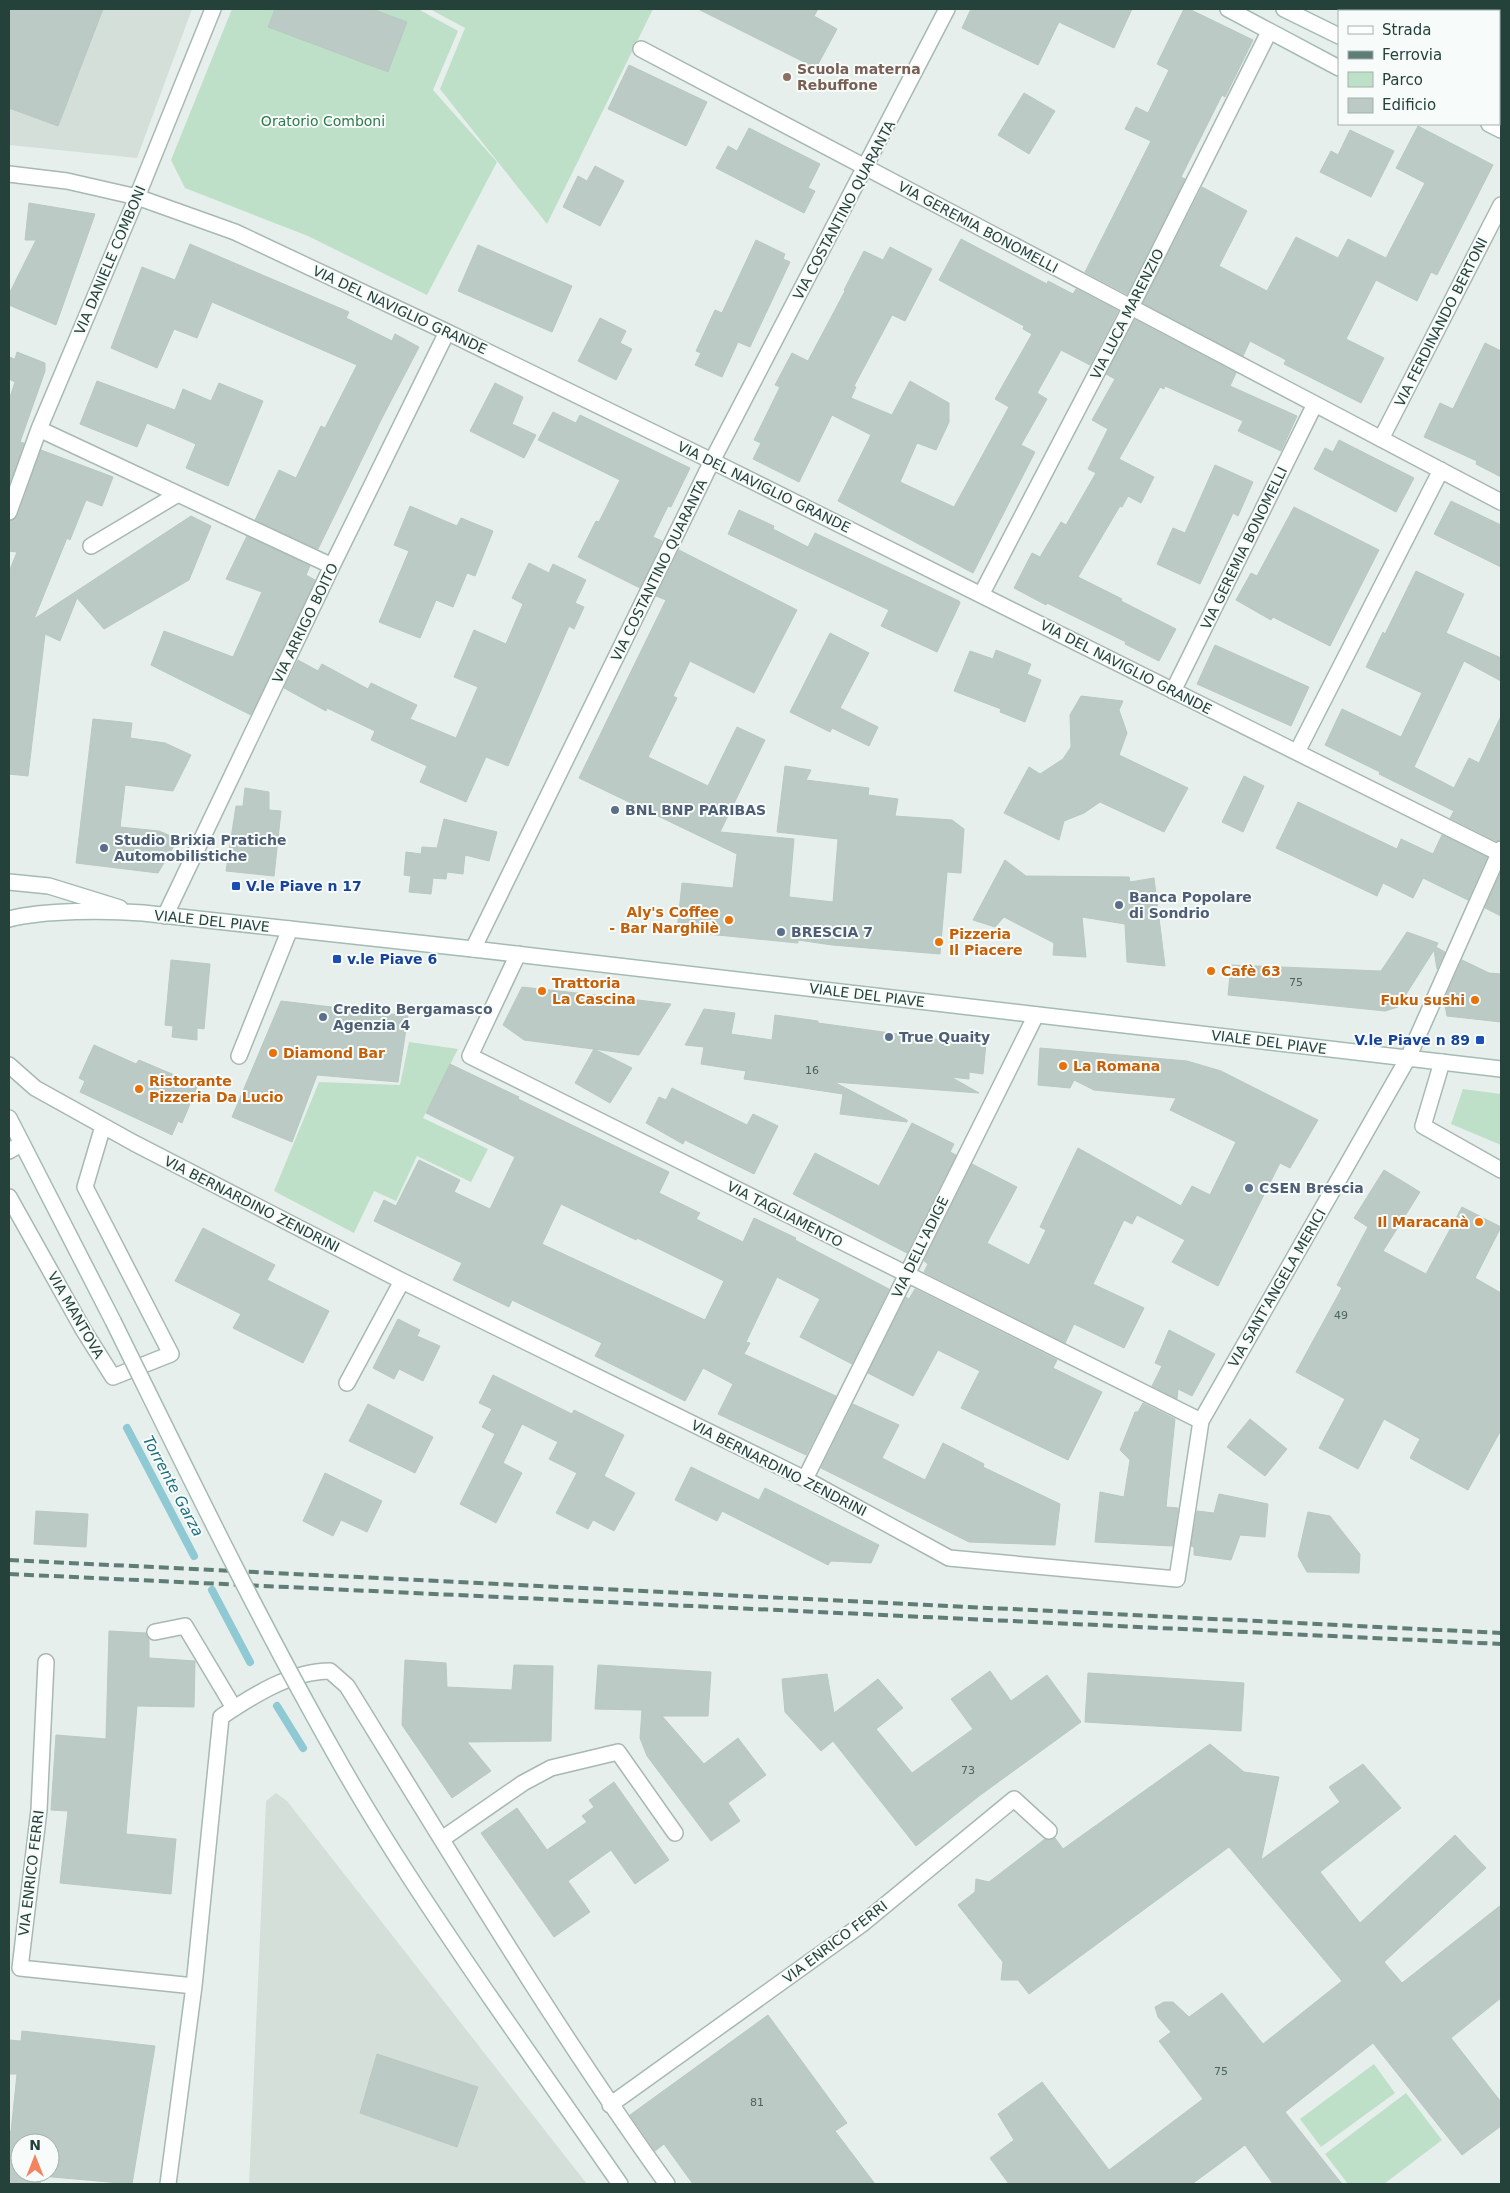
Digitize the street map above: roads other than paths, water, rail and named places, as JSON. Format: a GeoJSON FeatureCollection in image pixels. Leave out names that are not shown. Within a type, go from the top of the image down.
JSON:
{"type":"FeatureCollection","features":[{"type":"Feature","properties":{"kind":"street","name":"VIA DANIELE COMBONI"},"geometry":{"type":"LineString","coordinates":[[9,512],[39,429],[137,197],[213,9]]}},
{"type":"Feature","properties":{"kind":"street","name":"VIA COSTANTINO QUARANTA"},"geometry":{"type":"LineString","coordinates":[[473,948],[712,461],[947,9]]}},
{"type":"Feature","properties":{"kind":"street"},"geometry":{"type":"LineString","coordinates":[[1228,9],[1338,67]]}},
{"type":"Feature","properties":{"kind":"street"},"geometry":{"type":"LineString","coordinates":[[1284,9],[1338,36]]}},
{"type":"Feature","properties":{"kind":"street","name":"VIA LUCA MARENZIO"},"geometry":{"type":"LineString","coordinates":[[981,595],[1131,307],[1269,32]]}},
{"type":"Feature","properties":{"kind":"street","name":"VIA GEREMIA BONOMELLI"},"geometry":{"type":"LineString","coordinates":[[641,49],[1501,502]]}},
{"type":"Feature","properties":{"kind":"street","name":"VIA DEL NAVIGLIO GRANDE"},"geometry":{"type":"LineString","coordinates":[[9,174],[67,181],[137,197],[235,232],[447,332],[712,461],[1500,851]]}},
{"type":"Feature","properties":{"kind":"street","name":"VIA FERDINANDO BERTONI"},"geometry":{"type":"LineString","coordinates":[[1381,439],[1501,205]]}},
{"type":"Feature","properties":{"kind":"street","name":"VIA ARRIGO BOITO"},"geometry":{"type":"LineString","coordinates":[[165,916],[332,566],[447,332]]}},
{"type":"Feature","properties":{"kind":"street","name":"VIA GEREMIA BONOMELLI"},"geometry":{"type":"LineString","coordinates":[[1174,691],[1315,404]]}},
{"type":"Feature","properties":{"kind":"street"},"geometry":{"type":"LineString","coordinates":[[39,429],[332,566]]}},
{"type":"Feature","properties":{"kind":"street"},"geometry":{"type":"LineString","coordinates":[[1297,752],[1441,470]]}},
{"type":"Feature","properties":{"kind":"street"},"geometry":{"type":"LineString","coordinates":[[91,546],[178,494]]}},
{"type":"Feature","properties":{"kind":"street","name":"VIA SANT'ANGELA MERICI"},"geometry":{"type":"LineString","coordinates":[[1177,1580],[1201,1421],[1408,1058],[1500,851]]}},
{"type":"Feature","properties":{"kind":"street","name":"VIALE DEL PIAVE"},"geometry":{"type":"LineString","coordinates":[[9,882],[49,886],[133,912]]}},
{"type":"Feature","properties":{"kind":"street","name":"VIALE DEL PIAVE"},"geometry":{"type":"LineString","coordinates":[[9,919],[38,915],[133,912],[473,948],[1501,1069]]}},
{"type":"Feature","properties":{"kind":"street"},"geometry":{"type":"LineString","coordinates":[[9,928],[38,915]]}},
{"type":"Feature","properties":{"kind":"street","name":"VIALE DEL PIAVE"},"geometry":{"type":"LineString","coordinates":[[238,1056],[290,929]]}},
{"type":"Feature","properties":{"kind":"street","name":"VIA TAGLIAMENTO"},"geometry":{"type":"LineString","coordinates":[[518,954],[470,1056],[1201,1421]]}},
{"type":"Feature","properties":{"kind":"street","name":"VIA DELL'ADIGE"},"geometry":{"type":"LineString","coordinates":[[804,1479],[1036,1015]]}},
{"type":"Feature","properties":{"kind":"street"},"geometry":{"type":"LineString","coordinates":[[1442,1062],[1423,1126],[1501,1170]]}},
{"type":"Feature","properties":{"kind":"street","name":"VIA BERNARDINO ZENDRINI"},"geometry":{"type":"LineString","coordinates":[[9,1065],[35,1088],[103,1126],[402,1281],[804,1479],[949,1558],[1177,1580]]}},
{"type":"Feature","properties":{"kind":"street"},"geometry":{"type":"LineString","coordinates":[[9,1118],[15,1148],[113,1321],[239,1577],[336,1755],[424,1901],[620,2184]]}},
{"type":"Feature","properties":{"kind":"street","name":"VIA MANTOVA"},"geometry":{"type":"LineString","coordinates":[[9,1197],[84,1331],[113,1377],[171,1354],[85,1187],[103,1126]]}},
{"type":"Feature","properties":{"kind":"street"},"geometry":{"type":"LineString","coordinates":[[347,1383],[402,1281]]}},
{"type":"Feature","properties":{"kind":"street"},"geometry":{"type":"LineString","coordinates":[[155,1632],[184,1626],[234,1708]]}},
{"type":"Feature","properties":{"kind":"street","name":"VIA ENRICO FERRI"},"geometry":{"type":"LineString","coordinates":[[46,1662],[39,1810],[20,1968],[194,1986]]}},
{"type":"Feature","properties":{"kind":"street"},"geometry":{"type":"LineString","coordinates":[[168,2184],[194,1986],[221,1717],[280,1682],[317,1671],[330,1671],[347,1686],[524,1974],[610,2105],[667,2184]]}},
{"type":"Feature","properties":{"kind":"street"},"geometry":{"type":"LineString","coordinates":[[442,1839],[523,1783],[551,1768],[618,1752],[675,1833]]}},
{"type":"Feature","properties":{"kind":"street","name":"VIA ENRICO FERRI"},"geometry":{"type":"LineString","coordinates":[[610,2105],[861,1925],[1014,1798],[1049,1831]]}},
{"type":"Feature","properties":{"kind":"waterway","name":"Torrente Garza"},"geometry":{"type":"LineString","coordinates":[[127,1428],[194,1556]]}},
{"type":"Feature","properties":{"kind":"waterway","name":"Torrente Garza"},"geometry":{"type":"LineString","coordinates":[[212,1590],[250,1662]]}},
{"type":"Feature","properties":{"kind":"waterway","name":"Torrente Garza"},"geometry":{"type":"LineString","coordinates":[[277,1706],[303,1748]]}},
{"type":"Feature","properties":{"kind":"railway"},"geometry":{"type":"LineString","coordinates":[[9,1560],[1501,1633]]}},
{"type":"Feature","properties":{"kind":"railway"},"geometry":{"type":"LineString","coordinates":[[9,1574],[1501,1644]]}},
{"type":"Feature","properties":{"kind":"place","name":"Scuola materna Rebuffone"},"geometry":{"type":"Point","coordinates":[787,77]}},
{"type":"Feature","properties":{"kind":"place","name":"BNL BNP PARIBAS"},"geometry":{"type":"Point","coordinates":[615,810]}},
{"type":"Feature","properties":{"kind":"place","name":"Studio Brixia Pratiche Automobilistiche"},"geometry":{"type":"Point","coordinates":[104,848]}},
{"type":"Feature","properties":{"kind":"place","name":"V.le Piave n 17"},"geometry":{"type":"Point","coordinates":[236,886]}},
{"type":"Feature","properties":{"kind":"place","name":"Banca Popolare di Sondrio"},"geometry":{"type":"Point","coordinates":[1119,905]}},
{"type":"Feature","properties":{"kind":"place","name":"Aly's Coffee - Bar Narghilè"},"geometry":{"type":"Point","coordinates":[729,920]}},
{"type":"Feature","properties":{"kind":"place","name":"BRESCIA 7"},"geometry":{"type":"Point","coordinates":[781,932]}},
{"type":"Feature","properties":{"kind":"place","name":"Pizzeria Il Piacere"},"geometry":{"type":"Point","coordinates":[939,942]}},
{"type":"Feature","properties":{"kind":"place","name":"v.le Piave 6"},"geometry":{"type":"Point","coordinates":[337,959]}},
{"type":"Feature","properties":{"kind":"place","name":"Cafè 63"},"geometry":{"type":"Point","coordinates":[1211,971]}},
{"type":"Feature","properties":{"kind":"place","name":"Trattoria La Cascina"},"geometry":{"type":"Point","coordinates":[542,991]}},
{"type":"Feature","properties":{"kind":"place","name":"Fuku sushi"},"geometry":{"type":"Point","coordinates":[1475,1000]}},
{"type":"Feature","properties":{"kind":"place","name":"Credito Bergamasco Agenzia 4"},"geometry":{"type":"Point","coordinates":[323,1017]}},
{"type":"Feature","properties":{"kind":"place","name":"True Quaity"},"geometry":{"type":"Point","coordinates":[889,1037]}},
{"type":"Feature","properties":{"kind":"place","name":"V.le Piave n 89"},"geometry":{"type":"Point","coordinates":[1480,1040]}},
{"type":"Feature","properties":{"kind":"place","name":"Diamond Bar"},"geometry":{"type":"Point","coordinates":[273,1053]}},
{"type":"Feature","properties":{"kind":"place","name":"La Romana"},"geometry":{"type":"Point","coordinates":[1063,1066]}},
{"type":"Feature","properties":{"kind":"place","name":"Ristorante Pizzeria Da Lucio"},"geometry":{"type":"Point","coordinates":[139,1089]}},
{"type":"Feature","properties":{"kind":"place","name":"CSEN Brescia"},"geometry":{"type":"Point","coordinates":[1249,1188]}},
{"type":"Feature","properties":{"kind":"place","name":"Il Maracanà"},"geometry":{"type":"Point","coordinates":[1479,1222]}},
{"type":"Feature","properties":{"kind":"park label","name":"Oratorio Comboni"},"geometry":{"type":"Point","coordinates":[323,121]}}]}
